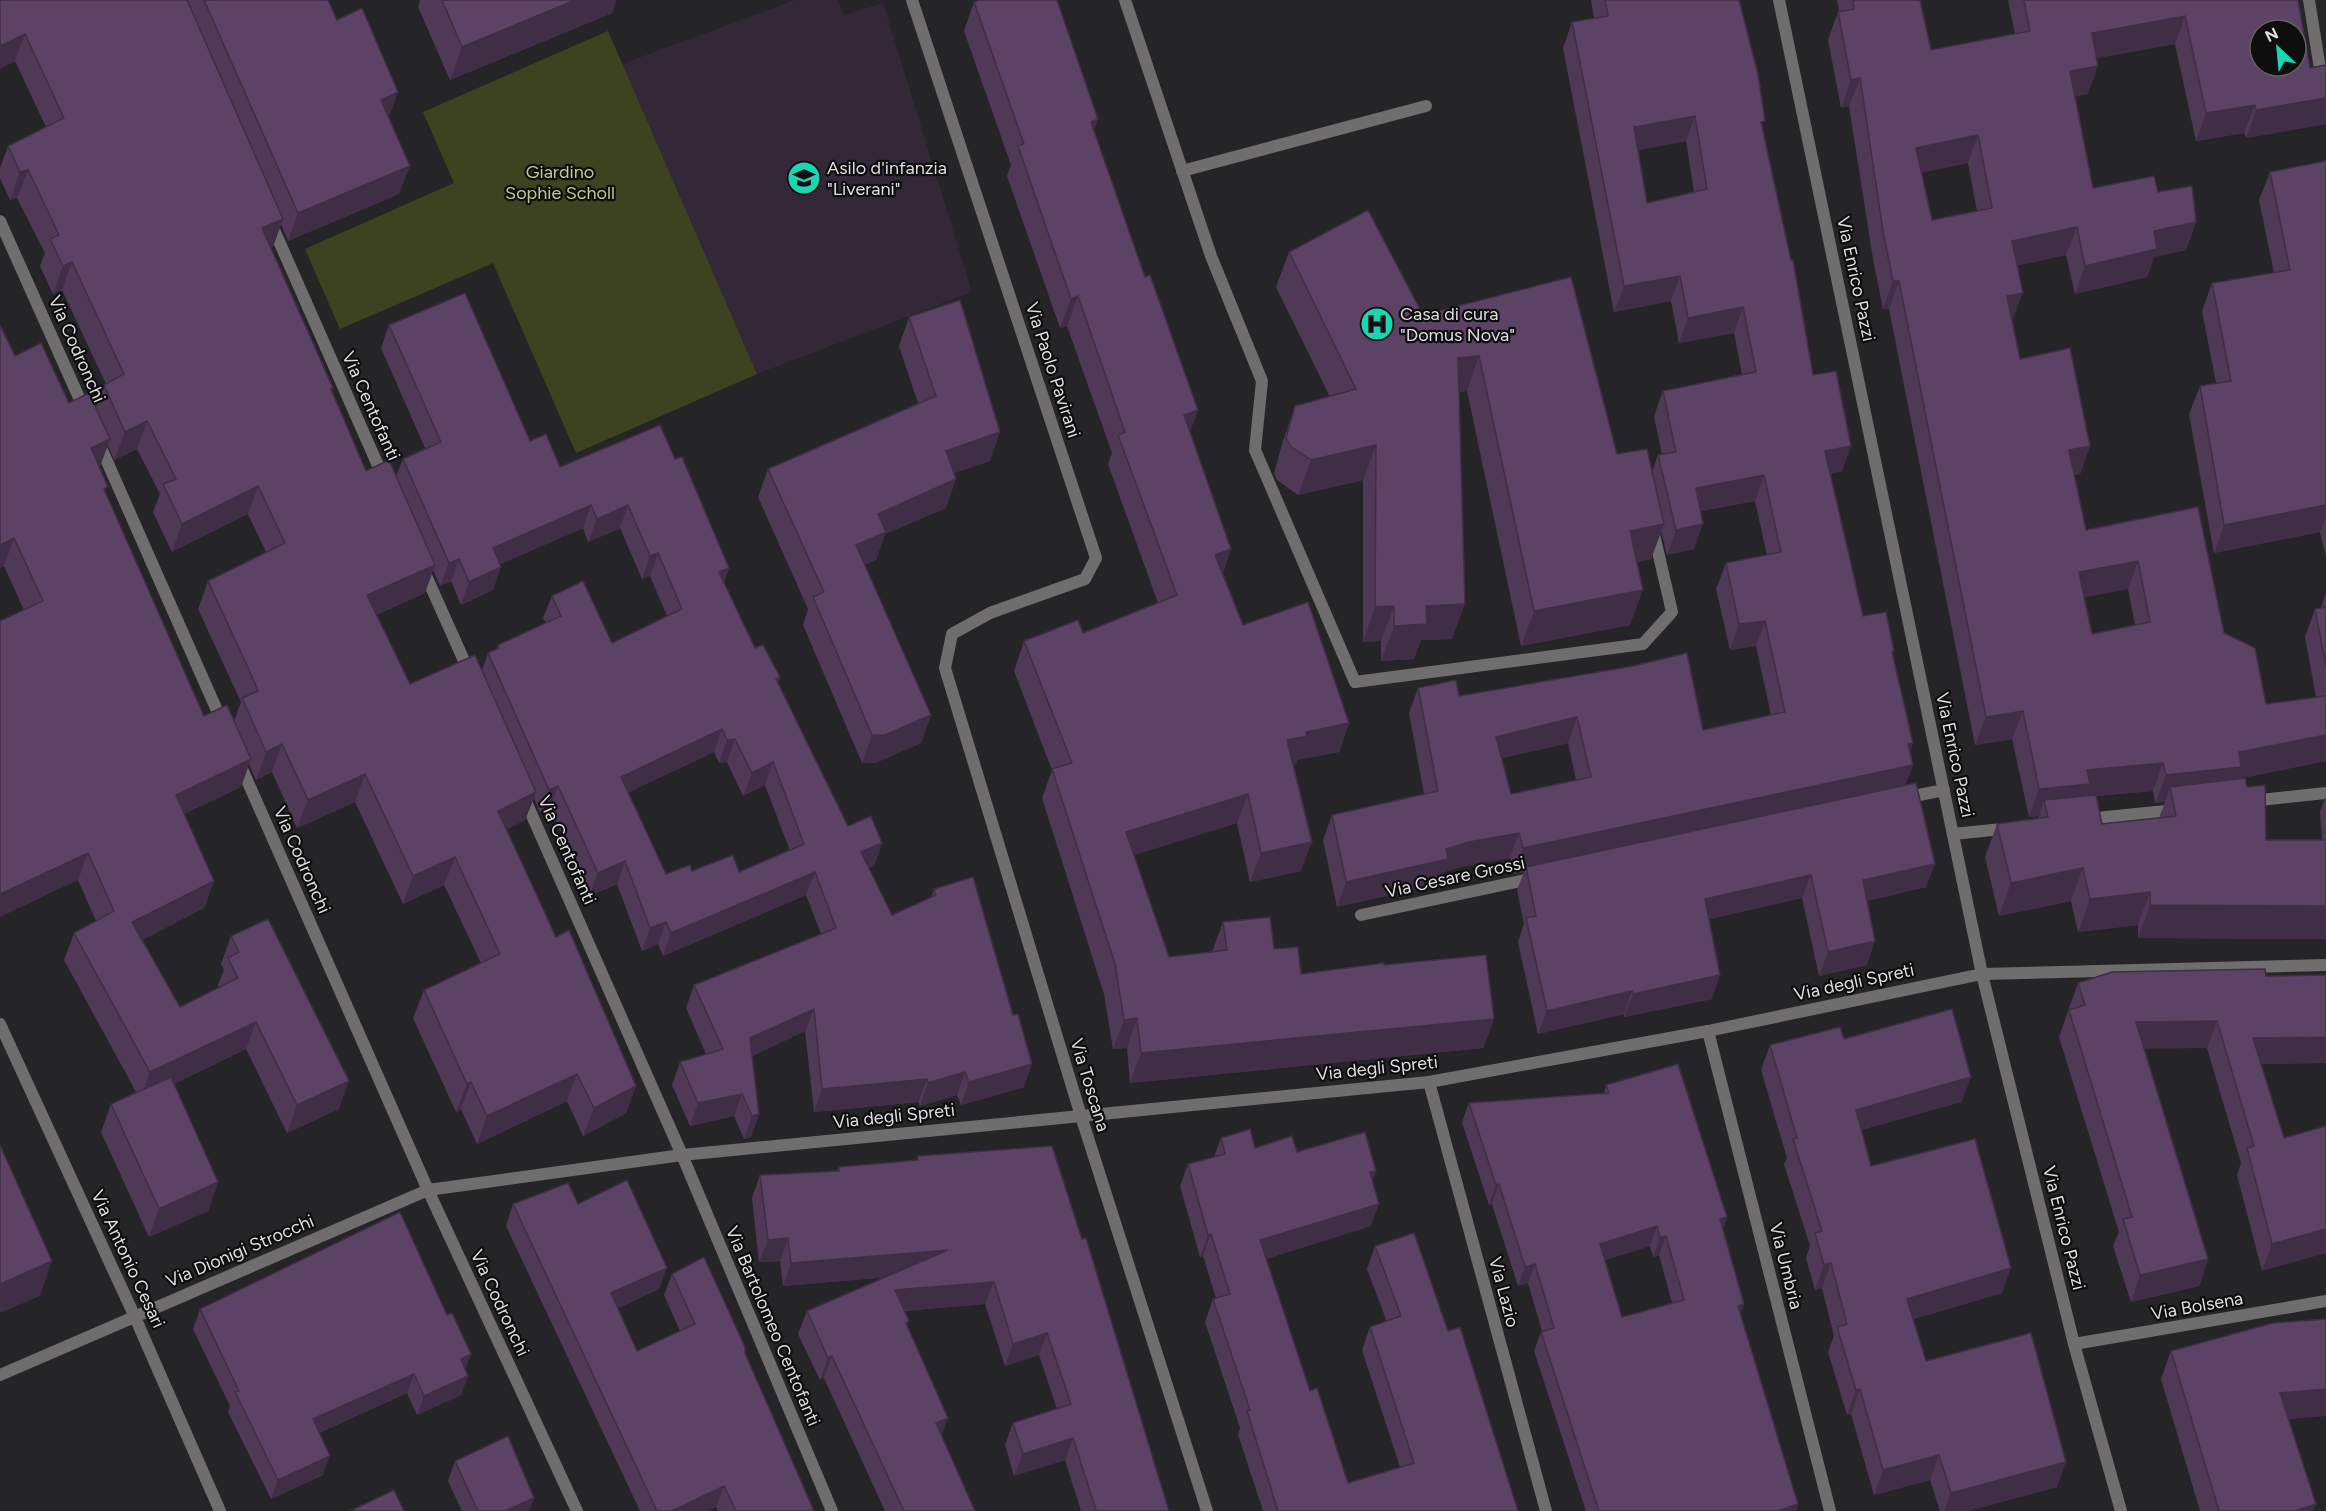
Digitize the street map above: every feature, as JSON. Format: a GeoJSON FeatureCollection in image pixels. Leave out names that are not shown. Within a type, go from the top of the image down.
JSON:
{"type":"FeatureCollection","features":[{"type":"Feature","properties":{"kind":"street","name":"Via Paolo Pavirani"},"geometry":{"type":"LineString","coordinates":[[912,0],[1096,558],[1085,579],[990,613],[952,634],[945,668]]}},
{"type":"Feature","properties":{"kind":"street"},"geometry":{"type":"LineString","coordinates":[[1125,0],[1211,256],[1262,381],[1255,450],[1355,682],[1644,644],[1672,612],[1650,520]]}},
{"type":"Feature","properties":{"kind":"street","name":"Via Enrico Pazzi"},"geometry":{"type":"LineString","coordinates":[[1779,0],[1982,974],[2074,1344],[2121,1511]]}},
{"type":"Feature","properties":{"kind":"street"},"geometry":{"type":"LineString","coordinates":[[2309,0],[2326,106]]}},
{"type":"Feature","properties":{"kind":"street"},"geometry":{"type":"LineString","coordinates":[[1182,171],[1426,106]]}},
{"type":"Feature","properties":{"kind":"street","name":"Via Centofanti"},"geometry":{"type":"LineString","coordinates":[[264,207],[389,490]]}},
{"type":"Feature","properties":{"kind":"street","name":"Via Codronchi"},"geometry":{"type":"LineString","coordinates":[[0,220],[226,732]]}},
{"type":"Feature","properties":{"kind":"street"},"geometry":{"type":"LineString","coordinates":[[417,556],[475,687]]}},
{"type":"Feature","properties":{"kind":"street","name":"Via Toscana"},"geometry":{"type":"LineString","coordinates":[[945,668],[1081,1116],[1207,1511]]}},
{"type":"Feature","properties":{"kind":"street","name":"Via Codronchi"},"geometry":{"type":"LineString","coordinates":[[236,754],[428,1190],[577,1511]]}},
{"type":"Feature","properties":{"kind":"street","name":"Via Centofanti"},"geometry":{"type":"LineString","coordinates":[[518,785],[682,1155]]}},
{"type":"Feature","properties":{"kind":"street"},"geometry":{"type":"LineString","coordinates":[[1886,802],[1944,790]]}},
{"type":"Feature","properties":{"kind":"street"},"geometry":{"type":"LineString","coordinates":[[2233,803],[2326,793]]}},
{"type":"Feature","properties":{"kind":"street"},"geometry":{"type":"LineString","coordinates":[[2070,821],[2186,808]]}},
{"type":"Feature","properties":{"kind":"street"},"geometry":{"type":"LineString","coordinates":[[1953,834],[2023,826]]}},
{"type":"Feature","properties":{"kind":"street","name":"Via Cesare Grossi"},"geometry":{"type":"LineString","coordinates":[[1361,915],[1547,875]]}},
{"type":"Feature","properties":{"kind":"street","name":"Via degli Spreti"},"geometry":{"type":"LineString","coordinates":[[428,1190],[682,1155],[1429,1082],[1708,1030],[1982,974],[2326,965]]}},
{"type":"Feature","properties":{"kind":"street","name":"Via Antonio Cesari"},"geometry":{"type":"LineString","coordinates":[[0,1024],[134,1315],[220,1511]]}},
{"type":"Feature","properties":{"kind":"street","name":"Via Umbria"},"geometry":{"type":"LineString","coordinates":[[1708,1030],[1830,1511]]}},
{"type":"Feature","properties":{"kind":"street","name":"Via Lazio"},"geometry":{"type":"LineString","coordinates":[[1429,1082],[1546,1511]]}},
{"type":"Feature","properties":{"kind":"street","name":"Via Bartolomeo Centofanti"},"geometry":{"type":"LineString","coordinates":[[682,1155],[832,1511]]}},
{"type":"Feature","properties":{"kind":"street","name":"Via Dionigi Strocchi"},"geometry":{"type":"LineString","coordinates":[[0,1375],[134,1315],[428,1190]]}},
{"type":"Feature","properties":{"kind":"street","name":"Via Bolsena"},"geometry":{"type":"LineString","coordinates":[[2074,1344],[2326,1301]]}},
{"type":"Feature","properties":{"kind":"shaded area","name":"Asilo d'infanzia \"Liverani\""},"geometry":{"type":"Polygon","coordinates":[[[795,0],[838,0],[844,15],[883,3],[972,292],[757,374],[622,64],[795,0]]]}},
{"type":"Feature","properties":{"kind":"green space","name":"Giardino Sophie Scholl"},"geometry":{"type":"Polygon","coordinates":[[[608,31],[757,374],[576,453],[493,263],[340,329],[305,249],[454,183],[423,112],[608,31]]]}},
{"type":"Feature","properties":{"kind":"building"},"geometry":{"type":"Polygon","coordinates":[[[0,0],[187,0],[283,219],[262,228],[333,388],[331,389],[366,471],[389,460],[435,565],[367,595],[410,684],[475,655],[536,792],[498,811],[556,937],[569,930],[636,1086],[594,1108],[577,1074],[487,1116],[471,1082],[467,1084],[424,990],[500,954],[455,857],[413,876],[365,774],[308,800],[282,744],[266,752],[242,698],[258,691],[208,581],[285,543],[258,486],[182,524],[163,484],[176,479],[147,421],[125,432],[104,385],[124,374],[72,262],[63,266],[50,239],[59,235],[28,170],[20,172],[8,146],[64,118],[25,34],[0,46],[0,0]]]}},
{"type":"Feature","properties":{"kind":"building"},"geometry":{"type":"Polygon","coordinates":[[[204,0],[328,0],[337,20],[362,8],[398,92],[381,100],[410,166],[298,213],[204,0]]]}},
{"type":"Feature","properties":{"kind":"building"},"geometry":{"type":"Polygon","coordinates":[[[442,0],[575,0],[462,47],[442,0]]]}},
{"type":"Feature","properties":{"kind":"building"},"geometry":{"type":"Polygon","coordinates":[[[979,0],[1057,0],[1098,119],[1091,122],[1145,277],[1150,275],[1198,410],[1184,415],[1231,549],[1215,555],[1243,625],[1308,602],[1349,723],[1306,732],[1307,736],[1287,740],[1312,842],[1261,853],[1248,794],[1126,832],[1169,957],[1227,950],[1223,922],[1270,917],[1274,949],[1298,947],[1301,974],[1384,963],[1384,965],[1486,955],[1494,1019],[1141,1053],[1137,1018],[1124,1020],[1115,964],[1052,769],[1072,763],[1024,641],[1078,620],[1083,633],[1177,595],[1118,435],[1125,432],[1078,296],[1071,299],[1018,146],[1024,144],[974,2],[979,0]]]}},
{"type":"Feature","properties":{"kind":"building"},"geometry":{"type":"Polygon","coordinates":[[[1605,0],[1739,0],[1758,74],[1765,121],[1761,122],[1791,260],[1793,260],[1813,375],[1836,371],[1851,446],[1825,451],[1863,616],[1886,612],[1894,651],[1892,652],[1913,743],[1908,744],[1913,765],[1523,848],[1519,833],[1469,842],[1446,849],[1448,859],[1346,882],[1332,815],[1438,791],[1418,688],[1456,680],[1459,696],[1633,666],[1687,653],[1703,730],[1785,712],[1765,621],[1739,624],[1726,563],[1781,552],[1764,475],[1696,488],[1703,524],[1676,530],[1658,455],[1676,452],[1663,391],[1756,372],[1743,307],[1688,318],[1680,276],[1624,286],[1572,22],[1608,16],[1605,0]],[[1695,116],[1634,127],[1647,203],[1707,189],[1695,116]],[[1577,717],[1496,737],[1511,794],[1591,777],[1577,717]]]}},
{"type":"Feature","properties":{"kind":"building"},"geometry":{"type":"Polygon","coordinates":[[[1853,0],[1920,0],[1931,50],[2030,31],[2024,0],[2298,0],[2301,18],[2248,18],[2248,78],[2308,78],[2308,57],[2310,68],[2326,65],[2326,98],[2256,110],[2255,105],[2206,113],[2185,16],[2092,33],[2098,66],[2070,71],[2093,188],[2154,176],[2158,192],[2192,186],[2196,222],[2154,231],[2157,249],[2085,266],[2077,227],[2012,241],[2023,293],[2007,296],[2020,359],[2070,348],[2090,446],[2069,450],[2086,530],[2198,507],[2224,633],[2255,648],[2266,704],[2326,696],[2326,735],[2239,752],[2241,767],[2166,775],[2163,763],[2087,770],[2090,784],[2039,789],[2023,711],[1986,717],[1899,281],[1893,281],[1883,231],[1860,78],[1851,80],[1838,12],[1854,9],[1853,0]],[[1978,135],[1916,148],[1932,220],[1992,208],[1978,135]],[[2138,561],[2079,572],[2092,634],[2150,622],[2138,561]]]}},
{"type":"Feature","properties":{"kind":"building"},"geometry":{"type":"Polygon","coordinates":[[[2326,161],[2326,505],[2224,525],[2200,386],[2231,381],[2212,283],[2290,270],[2270,172],[2326,161]]]}},
{"type":"Feature","properties":{"kind":"building"},"geometry":{"type":"Polygon","coordinates":[[[1368,210],[1423,315],[1571,277],[1617,454],[1647,449],[1664,524],[1630,531],[1643,590],[1534,611],[1479,356],[1458,358],[1465,604],[1426,606],[1427,624],[1394,626],[1394,606],[1375,607],[1376,445],[1311,460],[1290,446],[1286,438],[1295,406],[1356,389],[1289,252],[1368,210]]]}},
{"type":"Feature","properties":{"kind":"building"},"geometry":{"type":"Polygon","coordinates":[[[465,293],[530,441],[546,434],[560,467],[660,425],[675,459],[682,457],[729,568],[719,572],[755,648],[763,645],[780,677],[776,679],[848,826],[871,816],[882,843],[861,852],[892,915],[936,895],[934,889],[973,877],[1013,1015],[1018,1014],[1032,1064],[969,1082],[965,1072],[928,1083],[927,1079],[822,1089],[814,1009],[750,1038],[759,1114],[752,1116],[742,1094],[698,1103],[680,1062],[723,1049],[694,985],[836,928],[815,872],[671,933],[666,922],[650,928],[625,861],[598,873],[558,786],[549,790],[488,653],[499,648],[498,645],[561,616],[552,596],[583,581],[612,643],[682,609],[658,553],[650,556],[628,505],[597,519],[591,505],[493,548],[501,567],[469,582],[459,559],[449,563],[403,459],[441,442],[389,325],[465,293]],[[722,729],[621,777],[666,874],[690,865],[692,871],[733,855],[739,872],[804,844],[773,762],[752,773],[735,739],[727,740],[722,729]]]}},
{"type":"Feature","properties":{"kind":"building"},"geometry":{"type":"Polygon","coordinates":[[[960,300],[1000,432],[946,451],[956,479],[878,514],[886,532],[856,545],[931,715],[885,735],[872,735],[813,597],[824,592],[768,469],[936,396],[909,317],[960,300]]]}},
{"type":"Feature","properties":{"kind":"building"},"geometry":{"type":"Polygon","coordinates":[[[0,325],[15,356],[41,343],[69,403],[89,393],[110,439],[91,448],[108,487],[104,489],[204,716],[227,705],[251,759],[176,795],[214,881],[132,922],[180,1007],[238,978],[228,958],[239,952],[231,936],[268,919],[349,1081],[297,1105],[256,1022],[150,1072],[74,933],[114,911],[88,853],[0,894],[0,621],[43,601],[14,538],[0,545],[0,325]]]}},
{"type":"Feature","properties":{"kind":"building"},"geometry":{"type":"Polygon","coordinates":[[[2326,607],[2326,666],[2315,609],[2326,607]]]}},
{"type":"Feature","properties":{"kind":"building"},"geometry":{"type":"Polygon","coordinates":[[[2245,778],[2247,787],[2265,785],[2266,840],[2326,840],[2326,906],[2150,905],[2150,892],[2090,899],[2083,868],[2011,883],[1997,824],[2048,817],[2044,800],[2096,795],[2102,824],[2176,816],[2170,787],[2245,778]]]}},
{"type":"Feature","properties":{"kind":"building"},"geometry":{"type":"Polygon","coordinates":[[[1916,783],[1935,864],[1863,880],[1875,941],[1828,952],[1811,875],[1705,899],[1720,975],[1633,994],[1632,991],[1547,1011],[1526,918],[1536,916],[1526,867],[1916,783]]]}},
{"type":"Feature","properties":{"kind":"building"},"geometry":{"type":"Polygon","coordinates":[[[2265,969],[2266,976],[2326,975],[2326,1037],[2253,1038],[2284,1138],[2326,1126],[2326,1229],[2272,1244],[2247,1148],[2254,1146],[2217,1021],[2136,1022],[2208,1259],[2140,1275],[2123,1219],[2132,1217],[2069,1010],[2085,1005],[2078,983],[2112,972],[2265,969]]]}},
{"type":"Feature","properties":{"kind":"building"},"geometry":{"type":"Polygon","coordinates":[[[1952,1009],[1971,1077],[1856,1110],[1871,1166],[1975,1139],[2011,1268],[1907,1299],[1926,1361],[2031,1333],[2066,1462],[1951,1493],[1939,1455],[1883,1470],[1860,1389],[1856,1390],[1837,1327],[1847,1324],[1831,1263],[1824,1265],[1815,1233],[1822,1231],[1793,1139],[1797,1138],[1770,1045],[1840,1027],[1844,1039],[1952,1009]]]}},
{"type":"Feature","properties":{"kind":"building"},"geometry":{"type":"Polygon","coordinates":[[[1678,1064],[1727,1217],[1720,1219],[1744,1304],[1738,1306],[1798,1504],[1777,1511],[1599,1511],[1541,1332],[1554,1328],[1535,1264],[1525,1267],[1499,1184],[1496,1185],[1469,1103],[1609,1093],[1606,1085],[1678,1064]],[[1657,1226],[1600,1244],[1622,1317],[1684,1300],[1666,1236],[1660,1238],[1657,1226]]]}},
{"type":"Feature","properties":{"kind":"building"},"geometry":{"type":"Polygon","coordinates":[[[171,1077],[218,1182],[159,1209],[111,1104],[171,1077]]]}},
{"type":"Feature","properties":{"kind":"building"},"geometry":{"type":"Polygon","coordinates":[[[1250,1129],[1255,1148],[1292,1136],[1297,1152],[1365,1132],[1376,1171],[1370,1172],[1379,1204],[1260,1240],[1310,1391],[1317,1388],[1348,1483],[1414,1463],[1370,1327],[1401,1316],[1375,1246],[1414,1233],[1448,1331],[1460,1327],[1518,1511],[1278,1511],[1247,1411],[1250,1410],[1213,1299],[1230,1294],[1211,1234],[1208,1235],[1188,1164],[1225,1154],[1221,1138],[1250,1129]]]}},
{"type":"Feature","properties":{"kind":"building"},"geometry":{"type":"Polygon","coordinates":[[[0,1145],[52,1261],[0,1284],[0,1145]]]}},
{"type":"Feature","properties":{"kind":"building"},"geometry":{"type":"Polygon","coordinates":[[[1052,1146],[1082,1239],[1086,1238],[1169,1511],[1091,1511],[1096,1510],[1073,1438],[1023,1454],[1013,1423],[1071,1404],[1047,1333],[1013,1344],[994,1282],[895,1290],[909,1321],[906,1323],[948,1418],[936,1423],[975,1511],[904,1511],[832,1356],[828,1358],[807,1311],[948,1250],[791,1263],[788,1238],[768,1240],[760,1175],[839,1171],[839,1167],[918,1160],[918,1156],[1052,1146]]]}},
{"type":"Feature","properties":{"kind":"building"},"geometry":{"type":"Polygon","coordinates":[[[627,1180],[667,1268],[611,1293],[637,1351],[695,1324],[672,1274],[704,1257],[745,1347],[745,1353],[814,1511],[736,1511],[724,1486],[672,1511],[657,1511],[513,1204],[568,1183],[578,1204],[627,1180]]]}},
{"type":"Feature","properties":{"kind":"building"},"geometry":{"type":"Polygon","coordinates":[[[400,1212],[447,1315],[452,1313],[471,1354],[461,1359],[468,1376],[424,1396],[414,1374],[313,1419],[330,1456],[278,1480],[235,1392],[239,1391],[200,1309],[400,1212]]]}},
{"type":"Feature","properties":{"kind":"building"},"geometry":{"type":"Polygon","coordinates":[[[2326,1319],[2326,1389],[2280,1393],[2316,1504],[2295,1511],[2219,1511],[2171,1351],[2273,1323],[2326,1319]]]}},
{"type":"Feature","properties":{"kind":"building"},"geometry":{"type":"Polygon","coordinates":[[[508,1436],[534,1498],[505,1511],[478,1511],[455,1461],[508,1436]]]}},
{"type":"Feature","properties":{"kind":"building"},"geometry":{"type":"Polygon","coordinates":[[[394,1490],[404,1511],[350,1511],[394,1490]]]}},
{"type":"Feature","properties":{"kind":"place","name":"Asilo d'infanzia \"Liverani\""},"geometry":{"type":"Point","coordinates":[804,178]}},
{"type":"Feature","properties":{"kind":"place","name":"Casa di cura \"Domus Nova\""},"geometry":{"type":"Point","coordinates":[1377,324]}}]}
